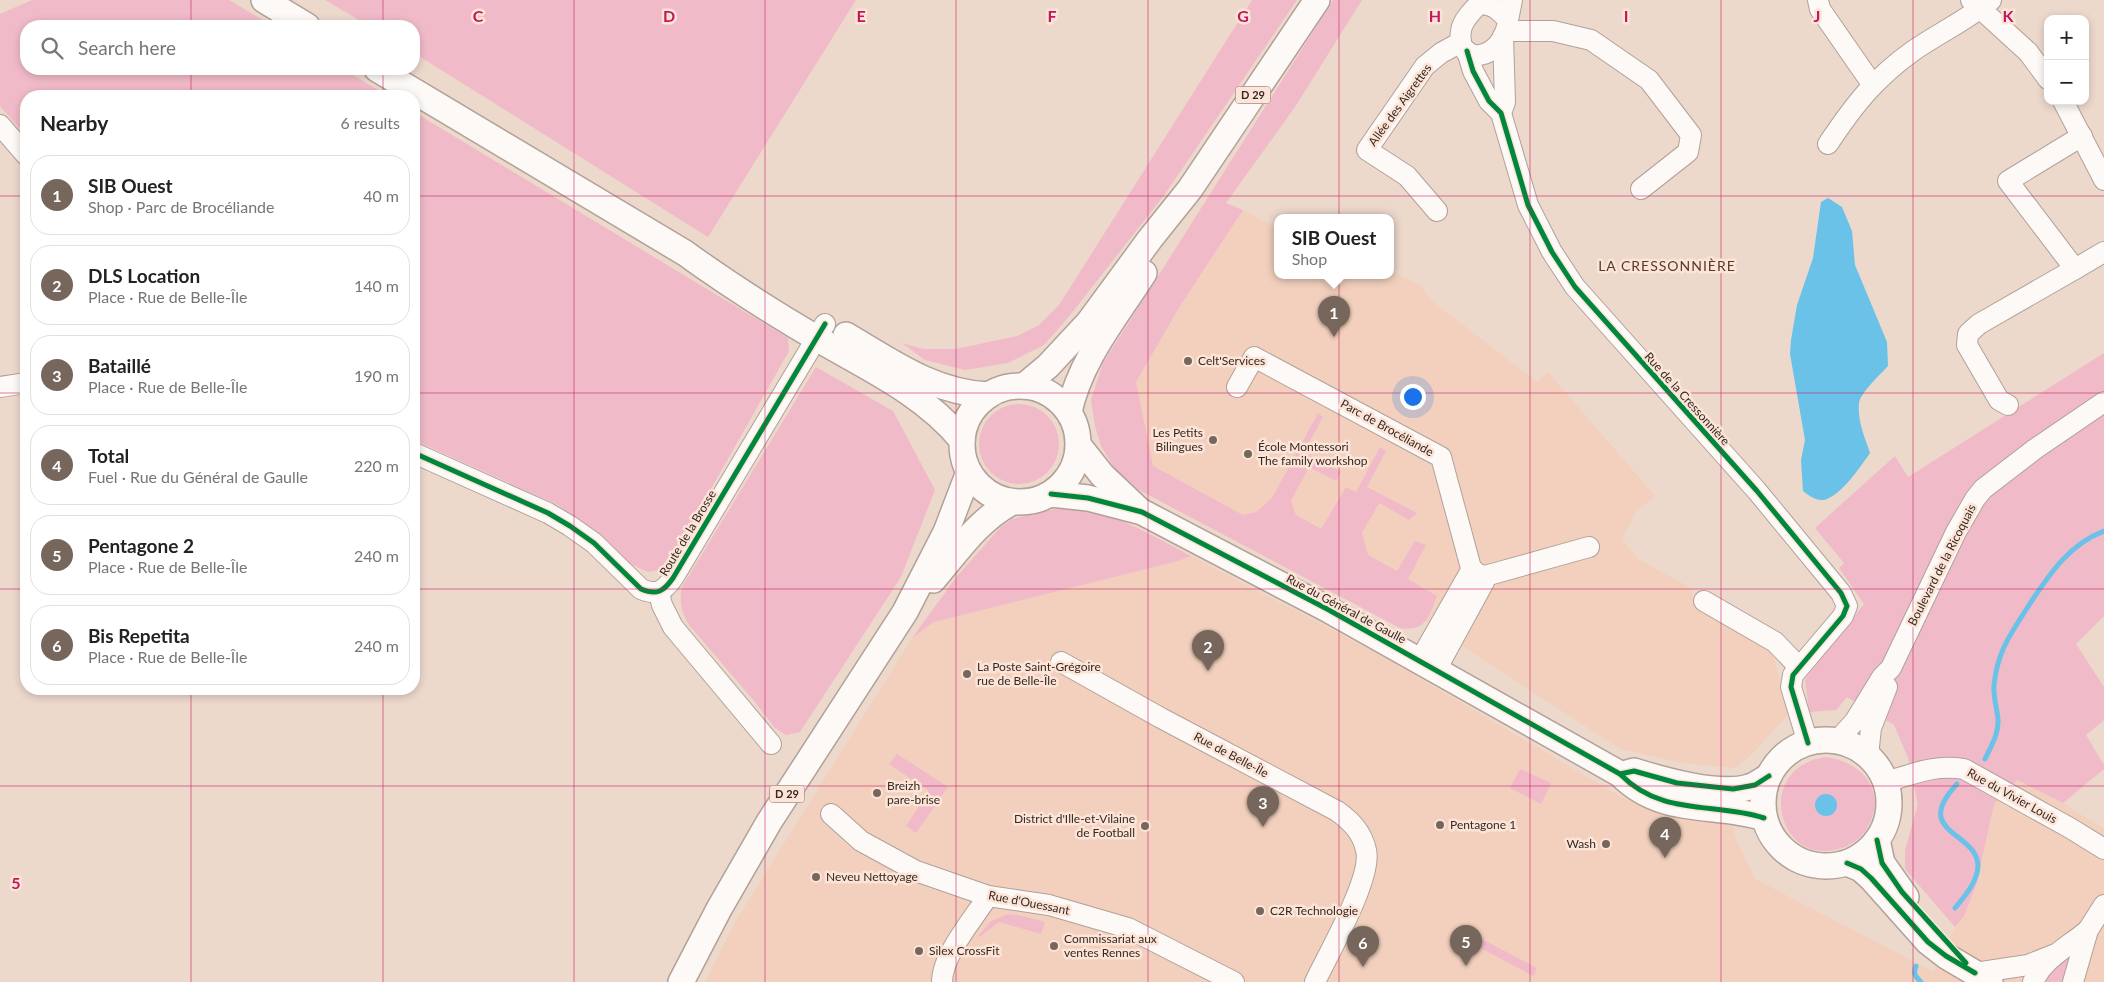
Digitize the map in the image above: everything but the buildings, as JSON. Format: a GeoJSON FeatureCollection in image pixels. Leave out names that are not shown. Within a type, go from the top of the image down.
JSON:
{"type":"FeatureCollection","features":[{"type":"Feature","properties":{"kind":"main road"},"geometry":{"type":"LineString","coordinates":[[264,0],[297,20]]}},
{"type":"Feature","properties":{"kind":"main road","name":"D 29"},"geometry":{"type":"LineString","coordinates":[[1024,386],[1048,366],[1084,328],[1150,239],[1190,190],[1317,0]]}},
{"type":"Feature","properties":{"kind":"main road"},"geometry":{"type":"LineString","coordinates":[[387,75],[412,90]]}},
{"type":"Feature","properties":{"kind":"main road"},"geometry":{"type":"LineString","coordinates":[[420,95],[684,253],[728,284],[820,331],[936,385],[961,393],[989,395]]}},
{"type":"Feature","properties":{"kind":"main road","name":"D 29"},"geometry":{"type":"LineString","coordinates":[[1069,412],[1077,384],[1085,367],[1162,244],[1190,190]]}},
{"type":"Feature","properties":{"kind":"main road"},"geometry":{"type":"LineString","coordinates":[[820,331],[909,392],[942,418],[962,440]]}},
{"type":"Feature","properties":{"kind":"main road"},"geometry":{"type":"LineString","coordinates":[[1012,386],[1024,386],[1038,388],[1050,394],[1069,412],[1075,422],[1079,446],[1077,460],[1071,474],[1062,485],[1051,494],[1025,503],[999,499],[976,483],[969,472],[962,451],[965,427],[970,415],[978,404],[989,395],[1012,386]]}},
{"type":"Feature","properties":{"kind":"main road","name":"Rue du Général de Gaulle"},"geometry":{"type":"LineString","coordinates":[[1079,446],[1102,475],[1142,512]]}},
{"type":"Feature","properties":{"kind":"main road","name":"D 29"},"geometry":{"type":"LineString","coordinates":[[681,982],[719,909],[769,822],[905,612],[946,532],[969,472]]}},
{"type":"Feature","properties":{"kind":"main road","name":"Rue du Général de Gaulle"},"geometry":{"type":"LineString","coordinates":[[1051,494],[1088,498],[1142,512],[1321,606],[1428,665],[1620,774],[1630,784],[1670,804],[1749,814],[1764,818]]}},
{"type":"Feature","properties":{"kind":"main road","name":"D 29"},"geometry":{"type":"LineString","coordinates":[[905,612],[976,527],[990,515],[1012,502]]}},
{"type":"Feature","properties":{"kind":"main road"},"geometry":{"type":"LineString","coordinates":[[1822,740],[1837,741],[1854,746],[1876,764],[1886,782],[1889,802],[1886,822],[1878,840],[1869,849],[1847,863],[1828,866],[1810,864],[1793,857],[1779,846],[1770,833],[1764,818],[1764,790],[1769,776],[1779,761],[1792,750],[1808,743],[1822,740]]}},
{"type":"Feature","properties":{"kind":"main road","name":"Rue du Général de Gaulle"},"geometry":{"type":"LineString","coordinates":[[1620,774],[1634,771],[1676,783],[1733,790],[1756,785],[1769,776]]}},
{"type":"Feature","properties":{"kind":"main road"},"geometry":{"type":"LineString","coordinates":[[1878,840],[1882,863],[1902,892],[1981,979]]}},
{"type":"Feature","properties":{"kind":"main road"},"geometry":{"type":"LineString","coordinates":[[1847,863],[1861,869],[1871,878],[1928,942],[1981,979]]}},
{"type":"Feature","properties":{"kind":"street","name":"Rue de la Cressonnière"},"geometry":{"type":"LineString","coordinates":[[1501,113],[1505,102],[1506,29],[1512,0]]}},
{"type":"Feature","properties":{"kind":"street"},"geometry":{"type":"LineString","coordinates":[[1818,0],[1820,9],[1872,84]]}},
{"type":"Feature","properties":{"kind":"street"},"geometry":{"type":"LineString","coordinates":[[1464,47],[1460,30],[1481,2],[1497,8],[1506,29],[1552,31],[1591,40],[1649,80],[1691,135],[1688,152],[1641,189]]}},
{"type":"Feature","properties":{"kind":"street"},"geometry":{"type":"LineString","coordinates":[[1828,144],[1847,115],[1872,84],[1914,50],[1981,3],[2028,52],[2044,74]]}},
{"type":"Feature","properties":{"kind":"street","name":"Rue de la Cressonnière"},"geometry":{"type":"LineString","coordinates":[[1464,47],[1474,56],[1484,56],[1495,50],[1506,29]]}},
{"type":"Feature","properties":{"kind":"street","name":"Rue de la Cressonnière"},"geometry":{"type":"LineString","coordinates":[[1464,47],[1473,71],[1489,101],[1501,113],[1528,205],[1552,252],[1575,287],[1757,491],[1841,593],[1847,606],[1843,616],[1793,675],[1791,687],[1808,743]]}},
{"type":"Feature","properties":{"kind":"street","name":"Allée des Aigrettes"},"geometry":{"type":"LineString","coordinates":[[1437,210],[1407,176],[1367,150],[1425,66],[1441,53],[1464,47]]}},
{"type":"Feature","properties":{"kind":"street"},"geometry":{"type":"LineString","coordinates":[[2065,105],[2104,180]]}},
{"type":"Feature","properties":{"kind":"street"},"geometry":{"type":"LineString","coordinates":[[0,125],[20,148]]}},
{"type":"Feature","properties":{"kind":"street"},"geometry":{"type":"LineString","coordinates":[[2075,269],[2008,181],[2082,136]]}},
{"type":"Feature","properties":{"kind":"street"},"geometry":{"type":"LineString","coordinates":[[2008,405],[2000,400],[1968,345],[1968,334],[1979,324],[2104,252]]}},
{"type":"Feature","properties":{"kind":"street","name":"Route de la Brosse"},"geometry":{"type":"LineString","coordinates":[[420,456],[548,513],[588,538],[641,589],[651,594],[659,593],[666,589],[673,578],[820,331]]}},
{"type":"Feature","properties":{"kind":"street","name":"Parc de Brocéliande"},"geometry":{"type":"LineString","coordinates":[[1237,386],[1254,357],[1440,457],[1471,568],[1478,574]]}},
{"type":"Feature","properties":{"kind":"street"},"geometry":{"type":"LineString","coordinates":[[0,387],[20,384]]}},
{"type":"Feature","properties":{"kind":"street","name":"Boulevard de la Ricoquais"},"geometry":{"type":"LineString","coordinates":[[1837,741],[1855,721],[1882,677],[1891,668],[1956,532],[1975,499],[1983,489],[2035,449],[2104,402]]}},
{"type":"Feature","properties":{"kind":"street"},"geometry":{"type":"LineString","coordinates":[[1428,665],[1469,574],[1485,576],[1589,547]]}},
{"type":"Feature","properties":{"kind":"street"},"geometry":{"type":"LineString","coordinates":[[659,593],[662,605],[673,627],[771,744]]}},
{"type":"Feature","properties":{"kind":"street"},"geometry":{"type":"LineString","coordinates":[[1704,601],[1774,642],[1799,666]]}},
{"type":"Feature","properties":{"kind":"street","name":"Rue de Belle-Île"},"geometry":{"type":"LineString","coordinates":[[1060,662],[1337,811],[1358,830],[1367,851],[1367,866],[1358,891],[1315,982]]}},
{"type":"Feature","properties":{"kind":"street","name":"Boulevard de la Ricoquais"},"geometry":{"type":"LineString","coordinates":[[1868,756],[1872,728],[1890,679],[1891,668]]}},
{"type":"Feature","properties":{"kind":"street","name":"Rue du Vivier Louis"},"geometry":{"type":"LineString","coordinates":[[1886,782],[1931,768],[1948,766],[1964,769],[2104,849]]}},
{"type":"Feature","properties":{"kind":"street","name":"Rue d'Ouessant"},"geometry":{"type":"LineString","coordinates":[[832,814],[861,841],[916,871],[988,896],[1049,905],[1128,928],[1234,982]]}},
{"type":"Feature","properties":{"kind":"street"},"geometry":{"type":"LineString","coordinates":[[942,982],[942,975],[950,956],[988,896]]}},
{"type":"Feature","properties":{"kind":"street"},"geometry":{"type":"LineString","coordinates":[[2074,981],[2088,930],[2104,905]]}},
{"type":"Feature","properties":{"kind":"street"},"geometry":{"type":"LineString","coordinates":[[2033,982],[2038,971],[2052,956],[2088,930]]}},
{"type":"Feature","properties":{"kind":"street"},"geometry":{"type":"LineString","coordinates":[[1981,979],[2052,956]]}},
{"type":"Feature","properties":{"kind":"shaded area"},"geometry":{"type":"Polygon","coordinates":[[[32,0],[229,0],[263,20],[20,20],[20,75],[353,75],[378,90],[20,90],[20,129],[0,106],[0,14],[32,0]]]}},
{"type":"Feature","properties":{"kind":"shaded area"},"geometry":{"type":"Polygon","coordinates":[[[325,0],[856,0],[708,237],[420,57],[420,20],[359,20],[325,0]]]}},
{"type":"Feature","properties":{"kind":"shaded area"},"geometry":{"type":"Polygon","coordinates":[[[1252,0],[1297,0],[1165,194],[1071,314],[1044,345],[1008,363],[965,370],[925,360],[902,343],[923,349],[956,349],[1017,336],[1039,325],[1059,305],[1252,0]]]}},
{"type":"Feature","properties":{"kind":"shaded area"},"geometry":{"type":"Polygon","coordinates":[[[1333,0],[1362,0],[1295,107],[1226,203],[1243,210],[1180,306],[1136,382],[1153,466],[1243,515],[1256,512],[1272,498],[1318,413],[1323,417],[1304,452],[1341,472],[1336,481],[1309,467],[1291,501],[1296,515],[1321,529],[1346,487],[1356,492],[1380,447],[1386,451],[1367,487],[1417,513],[1409,520],[1379,503],[1362,533],[1368,555],[1397,571],[1415,541],[1426,545],[1408,579],[1437,596],[1432,610],[1425,621],[1416,628],[1409,629],[1400,628],[1139,490],[1114,468],[1101,446],[1095,426],[1091,400],[1103,363],[1333,0]]]}},
{"type":"Feature","properties":{"kind":"shaded area"},"geometry":{"type":"Polygon","coordinates":[[[420,116],[788,338],[789,351],[673,556],[659,570],[648,572],[626,562],[558,505],[420,443],[420,116]]]}},
{"type":"Feature","properties":{"kind":"shaded area"},"geometry":{"type":"Polygon","coordinates":[[[1243,210],[1274,227],[1274,279],[1394,279],[1394,272],[1421,286],[1431,300],[1537,382],[1548,372],[1655,496],[1636,512],[1622,539],[1638,559],[1691,588],[1694,604],[1771,645],[1788,715],[1751,755],[1735,768],[1683,763],[1620,749],[1423,620],[1152,466],[1136,382],[1180,306],[1243,210]]]}},
{"type":"Feature","properties":{"kind":"shaded area"},"geometry":{"type":"Polygon","coordinates":[[[2104,353],[2104,616],[2076,644],[2104,687],[2104,720],[2086,735],[2104,765],[2104,769],[2063,803],[2017,780],[1994,804],[1976,886],[1964,916],[1955,927],[1905,869],[1905,850],[1918,804],[1908,758],[1894,725],[1847,697],[1836,710],[1809,712],[1805,679],[1864,604],[1839,568],[1844,563],[1815,528],[1895,456],[1908,477],[2104,353]]]}},
{"type":"Feature","properties":{"kind":"shaded area"},"geometry":{"type":"Polygon","coordinates":[[[816,367],[893,411],[935,490],[901,577],[800,732],[786,735],[775,728],[689,625],[681,607],[681,592],[682,587],[816,367]]]}},
{"type":"Feature","properties":{"kind":"shaded area"},"geometry":{"type":"Polygon","coordinates":[[[1019,404],[1034,407],[1047,416],[1056,429],[1059,444],[1056,459],[1047,472],[1034,481],[1019,484],[1004,481],[991,472],[982,459],[979,444],[982,429],[991,416],[1004,407],[1019,404]]]}},
{"type":"Feature","properties":{"kind":"shaded area"},"geometry":{"type":"Polygon","coordinates":[[[1063,507],[1079,508],[1112,517],[1191,556],[1178,561],[934,622],[912,638],[958,575],[1000,528],[1012,519],[1063,507]]]}},
{"type":"Feature","properties":{"kind":"shaded area"},"geometry":{"type":"Polygon","coordinates":[[[1191,556],[1384,657],[1618,795],[1668,817],[1732,824],[1737,841],[1755,879],[1934,972],[1955,927],[1964,916],[1976,886],[1993,804],[2017,780],[2063,803],[2104,829],[2104,982],[705,982],[737,919],[912,638],[934,622],[1178,561],[1191,556]]]}},
{"type":"Feature","properties":{"kind":"shaded area"},"geometry":{"type":"Polygon","coordinates":[[[897,754],[948,787],[916,833],[906,826],[929,791],[889,764],[897,754]]]}},
{"type":"Feature","properties":{"kind":"shaded area"},"geometry":{"type":"Polygon","coordinates":[[[1825,757],[1848,763],[1865,777],[1871,786],[1874,796],[1874,808],[1869,825],[1854,842],[1838,849],[1817,850],[1800,843],[1788,830],[1782,814],[1782,795],[1788,778],[1803,765],[1825,757]]]}},
{"type":"Feature","properties":{"kind":"shaded area"},"geometry":{"type":"Polygon","coordinates":[[[1520,769],[1551,783],[1541,804],[1510,788],[1520,769]]]}},
{"type":"Feature","properties":{"kind":"shaded area"},"geometry":{"type":"Polygon","coordinates":[[[1008,914],[1045,922],[1041,934],[999,922],[977,937],[991,921],[1008,914]]]}},
{"type":"Feature","properties":{"kind":"shaded area"},"geometry":{"type":"Polygon","coordinates":[[[1467,931],[1537,968],[1533,976],[1462,938],[1467,931]]]}},
{"type":"Feature","properties":{"kind":"shaded area"},"geometry":{"type":"Polygon","coordinates":[[[2074,949],[2066,982],[2041,982],[2074,949]]]}},
{"type":"Feature","properties":{"kind":"water"},"geometry":{"type":"Polygon","coordinates":[[[1828,198],[1842,207],[1852,231],[1855,265],[1887,342],[1888,366],[1867,389],[1859,403],[1860,422],[1870,453],[1844,487],[1824,500],[1818,500],[1803,491],[1801,460],[1805,440],[1790,354],[1797,305],[1813,258],[1821,202],[1828,198]]]}},
{"type":"Feature","properties":{"kind":"water"},"geometry":{"type":"Polygon","coordinates":[[[1826,794],[1834,797],[1837,805],[1834,813],[1826,816],[1818,813],[1815,805],[1818,797],[1826,794]]]}},
{"type":"Feature","properties":{"kind":"waterway"},"geometry":{"type":"LineString","coordinates":[[1985,759],[1997,730],[1998,719],[1994,685],[1999,661],[2006,642],[2052,572],[2080,544],[2104,531]]}},
{"type":"Feature","properties":{"kind":"waterway"},"geometry":{"type":"LineString","coordinates":[[1955,908],[1967,893],[1976,877],[1978,865],[1975,854],[1943,822],[1941,813],[1945,800],[1957,784]]}},
{"type":"Feature","properties":{"kind":"waterway"},"geometry":{"type":"LineString","coordinates":[[1916,966],[1915,975],[1921,982]]}},
{"type":"Feature","properties":{"kind":"cycle path"},"geometry":{"type":"LineString","coordinates":[[1467,51],[1473,71],[1489,101],[1501,113],[1528,205],[1552,252],[1575,287],[1757,491],[1841,593],[1847,606],[1843,616],[1793,675],[1791,687],[1808,743]]}},
{"type":"Feature","properties":{"kind":"cycle path"},"geometry":{"type":"LineString","coordinates":[[420,456],[548,513],[594,543],[641,589],[651,592],[660,591],[673,578],[825,324]]}},
{"type":"Feature","properties":{"kind":"cycle path"},"geometry":{"type":"LineString","coordinates":[[1051,494],[1088,498],[1142,512],[1329,610],[1620,774],[1636,788],[1653,797],[1671,803],[1745,813],[1764,818]]}},
{"type":"Feature","properties":{"kind":"cycle path"},"geometry":{"type":"LineString","coordinates":[[1620,774],[1634,771],[1677,783],[1733,789],[1755,785],[1769,776]]}},
{"type":"Feature","properties":{"kind":"cycle path"},"geometry":{"type":"LineString","coordinates":[[1877,840],[1882,863],[1902,892],[1966,963]]}},
{"type":"Feature","properties":{"kind":"cycle path"},"geometry":{"type":"LineString","coordinates":[[1847,863],[1861,869],[1871,878],[1928,942],[1946,956],[1975,973]]}},
{"type":"Feature","properties":{"kind":"place","name":"SIB Ouest"},"geometry":{"type":"Point","coordinates":[1334,337]}},
{"type":"Feature","properties":{"kind":"place","name":"Celt'Services"},"geometry":{"type":"Point","coordinates":[1188,361]}},
{"type":"Feature","properties":{"kind":"place","name":"Les Petits Bilingues"},"geometry":{"type":"Point","coordinates":[1213,440]}},
{"type":"Feature","properties":{"kind":"place","name":"École Montessori The family workshop"},"geometry":{"type":"Point","coordinates":[1248,454]}},
{"type":"Feature","properties":{"kind":"place","name":"DLS Location"},"geometry":{"type":"Point","coordinates":[1208,671]}},
{"type":"Feature","properties":{"kind":"place","name":"La Poste Saint-Grégoire rue de Belle-Île"},"geometry":{"type":"Point","coordinates":[967,674]}},
{"type":"Feature","properties":{"kind":"place","name":"Breizh pare-brise"},"geometry":{"type":"Point","coordinates":[877,793]}},
{"type":"Feature","properties":{"kind":"place","name":"Pentagone 1"},"geometry":{"type":"Point","coordinates":[1440,825]}},
{"type":"Feature","properties":{"kind":"place","name":"District d'Ille-et-Vilaine de Football"},"geometry":{"type":"Point","coordinates":[1145,826]}},
{"type":"Feature","properties":{"kind":"place","name":"Bataillé"},"geometry":{"type":"Point","coordinates":[1263,827]}},
{"type":"Feature","properties":{"kind":"place","name":"Wash"},"geometry":{"type":"Point","coordinates":[1606,844]}},
{"type":"Feature","properties":{"kind":"place","name":"Total"},"geometry":{"type":"Point","coordinates":[1665,858]}},
{"type":"Feature","properties":{"kind":"place","name":"Neveu Nettoyage"},"geometry":{"type":"Point","coordinates":[816,877]}},
{"type":"Feature","properties":{"kind":"place","name":"C2R Technologie"},"geometry":{"type":"Point","coordinates":[1260,911]}},
{"type":"Feature","properties":{"kind":"place","name":"Commissariat aux ventes Rennes"},"geometry":{"type":"Point","coordinates":[1054,946]}},
{"type":"Feature","properties":{"kind":"place","name":"Silex CrossFit"},"geometry":{"type":"Point","coordinates":[919,951]}},
{"type":"Feature","properties":{"kind":"place","name":"Pentagone 2"},"geometry":{"type":"Point","coordinates":[1466,966]}},
{"type":"Feature","properties":{"kind":"place","name":"Bis Repetita"},"geometry":{"type":"Point","coordinates":[1363,967]}},
{"type":"Feature","properties":{"kind":"district","name":"LA CRESSONNIÈRE"},"geometry":{"type":"Point","coordinates":[1667,266]}}]}
